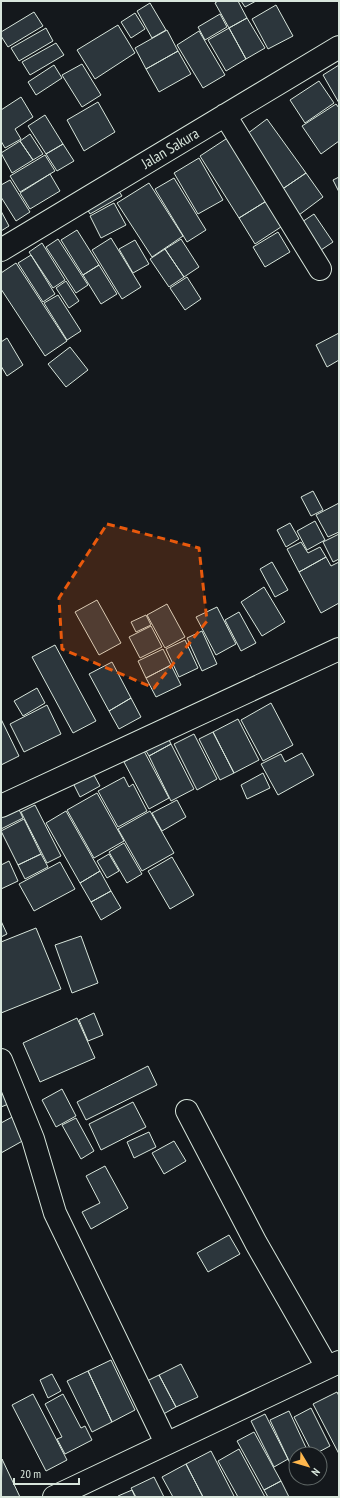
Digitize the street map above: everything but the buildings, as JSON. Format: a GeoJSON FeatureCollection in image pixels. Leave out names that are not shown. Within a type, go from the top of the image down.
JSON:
{"type":"FeatureCollection","features":[{"type":"Feature","properties":{"kind":"street","name":"Jalan Sakura"},"geometry":{"type":"LineString","coordinates":[[1,250],[339,47]]}},
{"type":"Feature","properties":{"kind":"street"},"geometry":{"type":"LineString","coordinates":[[225,115],[320,269]]}},
{"type":"Feature","properties":{"kind":"street"},"geometry":{"type":"LineString","coordinates":[[1,806],[339,649]]}},
{"type":"Feature","properties":{"kind":"street"},"geometry":{"type":"LineString","coordinates":[[1,1060],[33,1139],[55,1213],[166,1443]]}},
{"type":"Feature","properties":{"kind":"street"},"geometry":{"type":"LineString","coordinates":[[54,1497],[333,1364],[256,1243],[188,1111]]}},
{"type":"Feature","properties":{"kind":"highlighted area"},"geometry":{"type":"Polygon","coordinates":[[[107,524],[199,548],[207,621],[154,688],[62,649],[59,598],[107,524]]]}}]}
